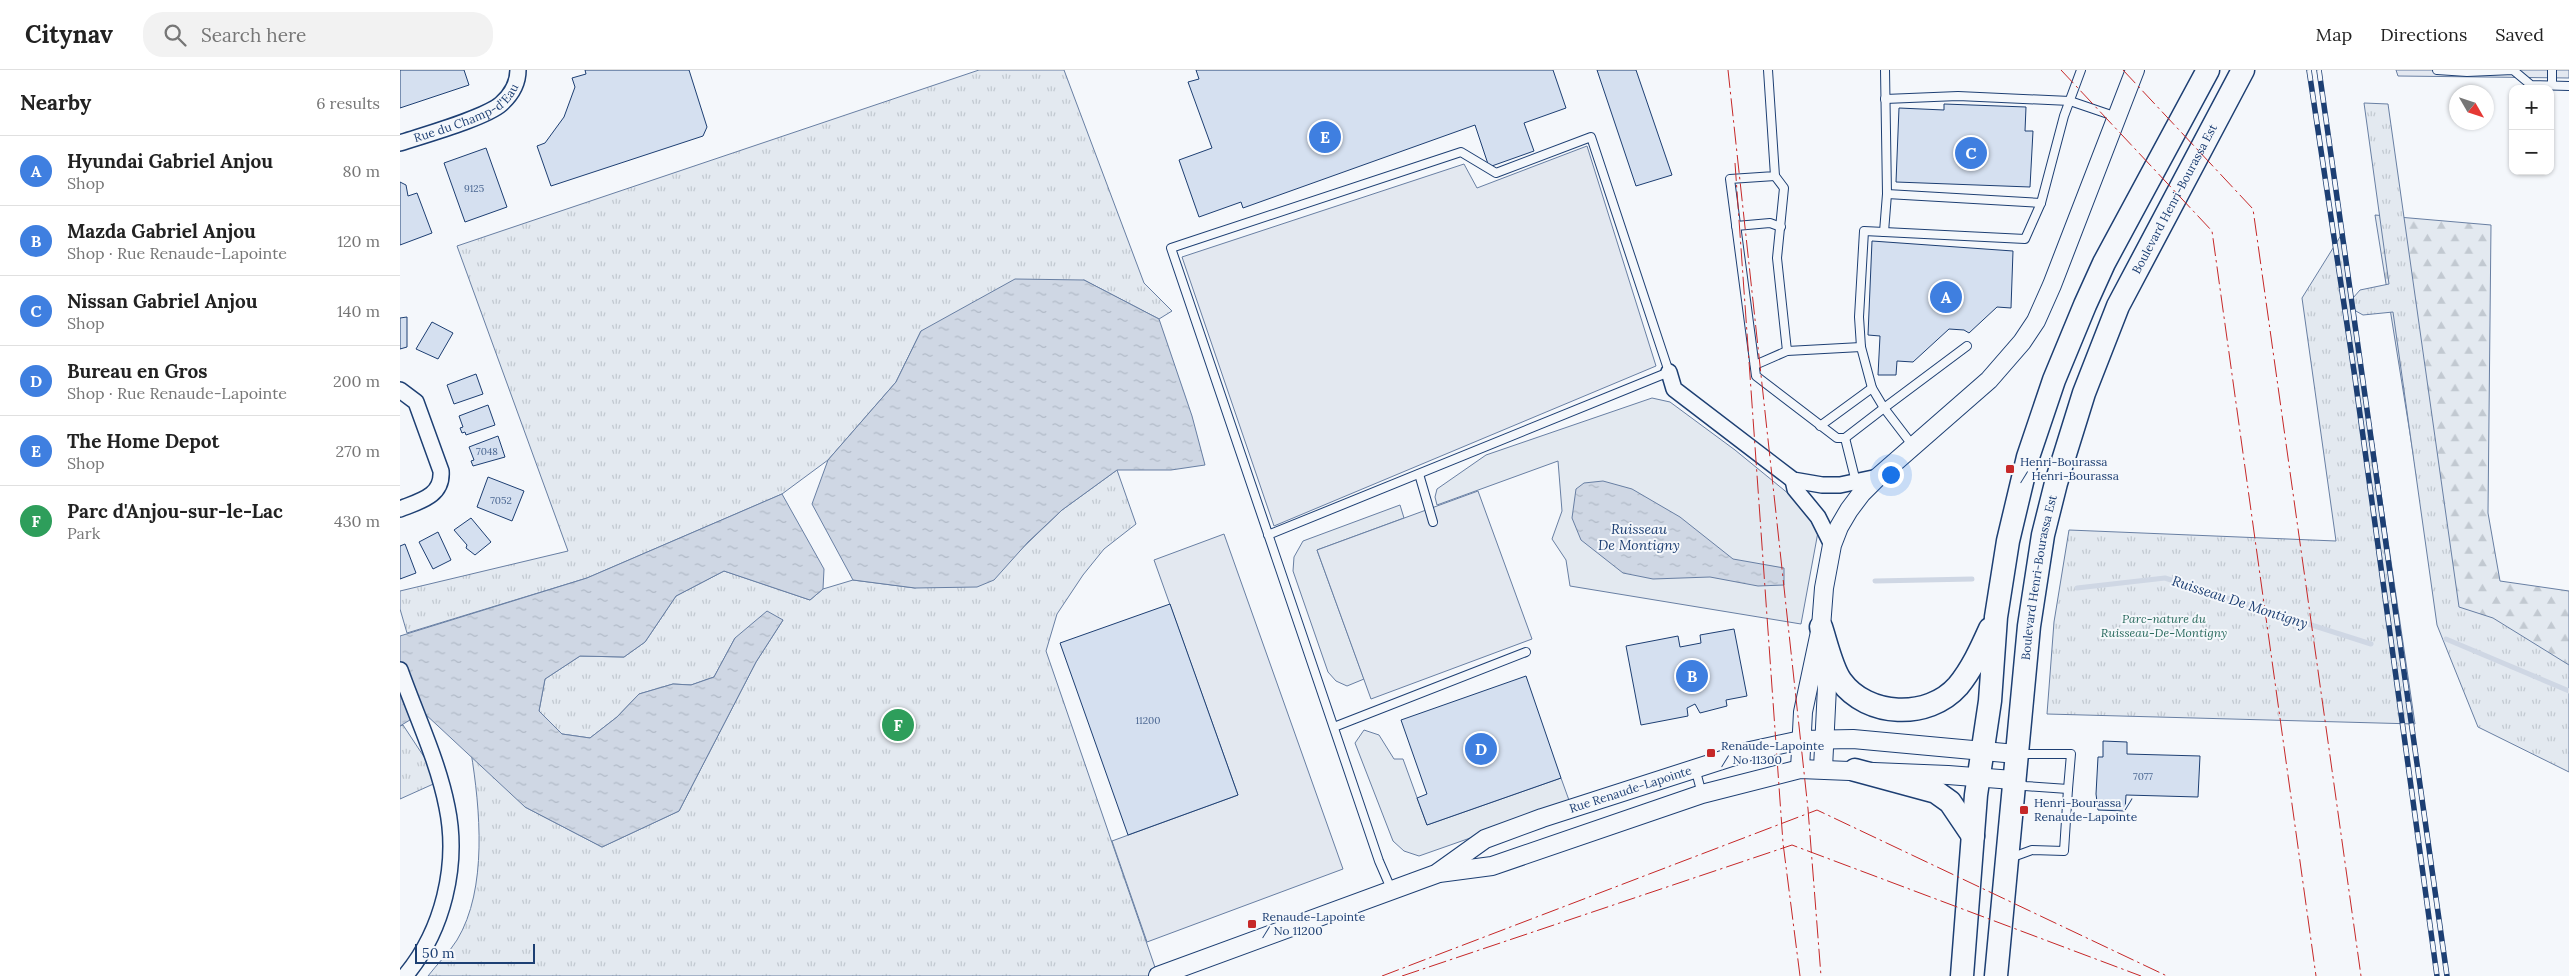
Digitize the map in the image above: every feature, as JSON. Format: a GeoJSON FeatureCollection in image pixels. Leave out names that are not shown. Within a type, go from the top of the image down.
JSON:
{"type":"FeatureCollection","features":[{"type":"Feature","properties":{"kind":"main road"},"geometry":{"type":"LineString","coordinates":[[1962,976],[1972,836],[1981,751],[1990,701],[1996,617],[2008,541],[2017,500],[2038,427],[2068,342],[2104,263],[2208,70]]}},
{"type":"Feature","properties":{"kind":"main road","name":"Boulevard Henri-Bourassa Est"},"geometry":{"type":"LineString","coordinates":[[1996,976],[2029,626],[2043,535],[2056,483],[2081,400],[2118,306],[2243,70]]}},
{"type":"Feature","properties":{"kind":"main road"},"geometry":{"type":"LineString","coordinates":[[1821,627],[1840,680],[1859,699],[1882,709],[1909,710],[1938,702],[1958,687],[1973,664],[1996,617]]}},
{"type":"Feature","properties":{"kind":"main road"},"geometry":{"type":"LineString","coordinates":[[1855,770],[1936,792],[1950,802],[1972,836]]}},
{"type":"Feature","properties":{"kind":"street","name":"Rue du Champ-d'Eau"},"geometry":{"type":"LineString","coordinates":[[400,143],[485,113],[500,104],[513,90],[518,70]]}},
{"type":"Feature","properties":{"kind":"street"},"geometry":{"type":"LineString","coordinates":[[1800,769],[1807,686],[1821,627],[1824,588],[1832,545],[1839,527],[1861,494],[1989,380],[2022,342],[2036,321],[2052,285],[2134,70]]}},
{"type":"Feature","properties":{"kind":"street"},"geometry":{"type":"LineString","coordinates":[[1669,372],[1674,389],[1792,480],[1822,485],[1856,482],[1878,477]]}},
{"type":"Feature","properties":{"kind":"street"},"geometry":{"type":"LineString","coordinates":[[400,390],[416,402],[441,471],[442,480],[439,488],[433,494],[400,509]]}},
{"type":"Feature","properties":{"kind":"street"},"geometry":{"type":"LineString","coordinates":[[1792,480],[1795,490],[1818,517],[1832,545]]}},
{"type":"Feature","properties":{"kind":"street"},"geometry":{"type":"LineString","coordinates":[[1821,627],[1827,687],[1823,768]]}},
{"type":"Feature","properties":{"kind":"street"},"geometry":{"type":"LineString","coordinates":[[400,670],[437,773],[450,824],[451,840],[448,878],[433,932],[420,956],[405,976]]}},
{"type":"Feature","properties":{"kind":"street","name":"Rue Renaude-Lapointe"},"geometry":{"type":"LineString","coordinates":[[1436,874],[1485,839],[1694,768],[1750,751],[1801,740],[1869,741],[2016,754]]}},
{"type":"Feature","properties":{"kind":"street","name":"Rue Renaude-Lapointe"},"geometry":{"type":"LineString","coordinates":[[1158,976],[1436,874],[1492,866],[1702,794],[1800,769],[1823,768],[2013,780]]}},
{"type":"Feature","properties":{"kind":"lane"},"geometry":{"type":"LineString","coordinates":[[1768,70],[1776,176],[1784,188],[1777,258],[1787,351]]}},
{"type":"Feature","properties":{"kind":"lane"},"geometry":{"type":"LineString","coordinates":[[1884,232],[1887,194],[1885,70]]}},
{"type":"Feature","properties":{"kind":"lane"},"geometry":{"type":"LineString","coordinates":[[1913,446],[1884,408],[1872,388],[1861,347],[1859,317],[1864,231],[2025,239],[2040,203],[2064,116],[2081,70]]}},
{"type":"Feature","properties":{"kind":"lane"},"geometry":{"type":"LineString","coordinates":[[2437,70],[2467,72],[2513,70],[2531,85]]}},
{"type":"Feature","properties":{"kind":"lane"},"geometry":{"type":"LineString","coordinates":[[2552,70],[2552,85]]}},
{"type":"Feature","properties":{"kind":"lane"},"geometry":{"type":"LineString","coordinates":[[2554,85],[2569,86]]}},
{"type":"Feature","properties":{"kind":"lane"},"geometry":{"type":"LineString","coordinates":[[1885,99],[1958,96],[2070,102],[2117,116]]}},
{"type":"Feature","properties":{"kind":"lane"},"geometry":{"type":"LineString","coordinates":[[1268,535],[1669,372],[1591,137],[1496,173],[1461,152],[1171,248],[1268,535],[1334,727],[1379,861],[1392,891]]}},
{"type":"Feature","properties":{"kind":"lane"},"geometry":{"type":"LineString","coordinates":[[1776,176],[1730,179],[1756,376],[1837,438],[1845,438],[1968,346]]}},
{"type":"Feature","properties":{"kind":"lane"},"geometry":{"type":"LineString","coordinates":[[1887,194],[2040,203]]}},
{"type":"Feature","properties":{"kind":"lane"},"geometry":{"type":"LineString","coordinates":[[1736,226],[1770,223],[1781,227]]}},
{"type":"Feature","properties":{"kind":"lane"},"geometry":{"type":"LineString","coordinates":[[1755,365],[1787,351],[1861,347]]}},
{"type":"Feature","properties":{"kind":"lane"},"geometry":{"type":"LineString","coordinates":[[1820,426],[1872,388]]}},
{"type":"Feature","properties":{"kind":"lane"},"geometry":{"type":"LineString","coordinates":[[1845,438],[1856,482]]}},
{"type":"Feature","properties":{"kind":"lane"},"geometry":{"type":"LineString","coordinates":[[1419,474],[1433,522]]}},
{"type":"Feature","properties":{"kind":"lane"},"geometry":{"type":"LineString","coordinates":[[1334,727],[1526,652]]}},
{"type":"Feature","properties":{"kind":"lane"},"geometry":{"type":"LineString","coordinates":[[2006,858],[2018,857],[2032,850],[2064,851],[2071,754],[2034,752],[2016,754]]}},
{"type":"Feature","properties":{"kind":"lane"},"geometry":{"type":"LineString","coordinates":[[1694,768],[1702,794]]}},
{"type":"Feature","properties":{"kind":"lane"},"geometry":{"type":"LineString","coordinates":[[2013,780],[2025,786],[2068,789]]}},
{"type":"Feature","properties":{"kind":"green space"},"geometry":{"type":"Polygon","coordinates":[[[979,70],[1064,70],[1144,283],[1172,311],[1159,319],[1084,280],[921,331],[896,382],[828,460],[782,494],[587,578],[407,633],[400,609],[400,591],[568,551],[457,246],[979,70]]]}},
{"type":"Feature","properties":{"kind":"green space","name":"Parc-nature du Ruisseau-De-Montigny"},"geometry":{"type":"Polygon","coordinates":[[[2364,103],[2388,104],[2459,607],[2493,618],[2569,665],[2569,772],[2478,727],[2437,625],[2393,312],[2363,315],[2354,310],[2415,724],[2047,714],[2054,622],[2069,530],[2336,541],[2302,298],[2343,232],[2353,298],[2360,290],[2389,284],[2364,103]]]}},
{"type":"Feature","properties":{"kind":"green space"},"geometry":{"type":"Polygon","coordinates":[[[2375,215],[2491,225],[2488,513],[2500,581],[2569,591],[2569,750],[2441,627],[2375,215]]]}},
{"type":"Feature","properties":{"kind":"green space"},"geometry":{"type":"Polygon","coordinates":[[[1652,398],[1670,402],[1735,450],[1806,508],[1818,532],[1801,624],[1570,586],[1566,560],[1552,539],[1562,511],[1558,461],[1437,505],[1435,497],[1437,489],[1486,455],[1652,398]]]}},
{"type":"Feature","properties":{"kind":"green space"},"geometry":{"type":"Polygon","coordinates":[[[1117,470],[1136,524],[1104,549],[1083,575],[1057,614],[1046,651],[1158,976],[428,976],[457,940],[467,920],[474,897],[479,848],[479,823],[471,752],[525,807],[602,847],[679,811],[756,662],[783,620],[735,638],[714,677],[691,685],[673,684],[639,694],[617,717],[590,738],[562,734],[539,711],[545,679],[580,656],[624,657],[645,642],[676,596],[724,571],[810,600],[823,589],[853,580],[915,588],[1011,559],[1062,510],[1117,470]]]}},
{"type":"Feature","properties":{"kind":"green space"},"geometry":{"type":"Polygon","coordinates":[[[1400,505],[1404,518],[1317,550],[1364,679],[1347,686],[1336,681],[1328,672],[1293,571],[1294,557],[1303,541],[1400,505]]]}},
{"type":"Feature","properties":{"kind":"green space"},"geometry":{"type":"Polygon","coordinates":[[[403,725],[440,781],[400,799],[400,726],[403,725]]]}},
{"type":"Feature","properties":{"kind":"green space"},"geometry":{"type":"Polygon","coordinates":[[[1364,730],[1379,735],[1394,759],[1403,759],[1427,825],[1561,778],[1570,803],[1419,856],[1404,851],[1393,841],[1355,743],[1364,730]]]}},
{"type":"Feature","properties":{"kind":"shaded area"},"geometry":{"type":"Polygon","coordinates":[[[2396,70],[2569,70],[2569,78],[2398,76],[2396,70]]]}},
{"type":"Feature","properties":{"kind":"shaded area"},"geometry":{"type":"Polygon","coordinates":[[[1587,146],[1656,366],[1274,526],[1182,257],[1464,164],[1477,188],[1587,146]]]}},
{"type":"Feature","properties":{"kind":"shaded area"},"geometry":{"type":"Polygon","coordinates":[[[1478,491],[1532,639],[1371,699],[1317,550],[1478,491]]]}},
{"type":"Feature","properties":{"kind":"shaded area"},"geometry":{"type":"Polygon","coordinates":[[[1224,534],[1343,869],[1147,942],[1112,841],[1238,795],[1154,560],[1224,534]]]}},
{"type":"Feature","properties":{"kind":"water"},"geometry":{"type":"Polygon","coordinates":[[[1015,279],[1084,280],[1159,319],[1192,416],[1205,465],[1171,470],[1117,470],[1062,510],[1028,542],[994,580],[977,587],[915,588],[853,580],[812,504],[828,460],[896,382],[921,331],[1015,279]]]}},
{"type":"Feature","properties":{"kind":"water","name":"Ruisseau De Montigny"},"geometry":{"type":"Polygon","coordinates":[[[1603,481],[1632,489],[1680,517],[1733,559],[1784,568],[1784,585],[1758,586],[1710,577],[1653,579],[1623,573],[1581,540],[1572,518],[1576,489],[1584,483],[1603,481]]]}},
{"type":"Feature","properties":{"kind":"water"},"geometry":{"type":"Polygon","coordinates":[[[782,494],[824,569],[823,589],[810,600],[724,571],[676,596],[645,642],[624,657],[580,656],[545,679],[539,711],[562,734],[590,738],[617,717],[639,694],[673,684],[691,685],[714,677],[735,638],[767,611],[783,620],[756,662],[679,811],[602,847],[525,807],[423,712],[400,726],[400,636],[587,578],[782,494]]]}},
{"type":"Feature","properties":{"kind":"building"},"geometry":{"type":"Polygon","coordinates":[[[400,70],[464,70],[469,85],[400,108],[400,70]]]}},
{"type":"Feature","properties":{"kind":"building"},"geometry":{"type":"Polygon","coordinates":[[[585,70],[689,70],[707,127],[703,136],[551,186],[537,146],[545,143],[564,117],[575,87],[572,78],[586,74],[585,70]]]}},
{"type":"Feature","properties":{"kind":"building"},"geometry":{"type":"Polygon","coordinates":[[[1196,70],[1553,70],[1566,108],[1524,123],[1534,151],[1489,167],[1475,125],[1243,208],[1241,202],[1199,217],[1179,160],[1212,148],[1188,82],[1199,79],[1196,70]]]}},
{"type":"Feature","properties":{"kind":"building"},"geometry":{"type":"Polygon","coordinates":[[[1597,70],[1636,70],[1672,175],[1636,186],[1597,70]]]}},
{"type":"Feature","properties":{"kind":"building"},"geometry":{"type":"Polygon","coordinates":[[[1944,104],[2026,107],[2025,131],[2033,131],[2030,187],[1896,182],[1899,108],[1944,110],[1944,104]]]}},
{"type":"Feature","properties":{"kind":"building"},"geometry":{"type":"Polygon","coordinates":[[[486,148],[507,207],[465,222],[444,163],[486,148]]]}},
{"type":"Feature","properties":{"kind":"building"},"geometry":{"type":"Polygon","coordinates":[[[400,182],[406,185],[408,196],[417,193],[432,233],[400,245],[400,182]]]}},
{"type":"Feature","properties":{"kind":"building"},"geometry":{"type":"Polygon","coordinates":[[[1872,241],[2013,251],[2011,308],[1997,307],[1969,333],[1964,330],[1949,329],[1913,362],[1897,361],[1896,375],[1878,375],[1880,336],[1868,335],[1872,241]]]}},
{"type":"Feature","properties":{"kind":"building"},"geometry":{"type":"Polygon","coordinates":[[[407,317],[407,347],[400,349],[400,318],[407,317]]]}},
{"type":"Feature","properties":{"kind":"building"},"geometry":{"type":"Polygon","coordinates":[[[432,322],[453,333],[438,359],[416,349],[432,322]]]}},
{"type":"Feature","properties":{"kind":"building"},"geometry":{"type":"Polygon","coordinates":[[[476,374],[483,394],[454,404],[447,385],[476,374]]]}},
{"type":"Feature","properties":{"kind":"building"},"geometry":{"type":"Polygon","coordinates":[[[488,405],[495,425],[466,435],[465,432],[462,433],[460,428],[463,427],[459,416],[488,405]]]}},
{"type":"Feature","properties":{"kind":"building"},"geometry":{"type":"Polygon","coordinates":[[[498,436],[505,457],[473,466],[471,461],[474,460],[469,447],[498,436]]]}},
{"type":"Feature","properties":{"kind":"building"},"geometry":{"type":"Polygon","coordinates":[[[488,477],[524,491],[512,521],[477,507],[488,477]]]}},
{"type":"Feature","properties":{"kind":"building"},"geometry":{"type":"Polygon","coordinates":[[[471,518],[491,542],[475,555],[466,548],[467,545],[454,530],[471,518]]]}},
{"type":"Feature","properties":{"kind":"building"},"geometry":{"type":"Polygon","coordinates":[[[438,532],[451,560],[433,569],[419,542],[438,532]]]}},
{"type":"Feature","properties":{"kind":"building"},"geometry":{"type":"Polygon","coordinates":[[[405,544],[416,573],[400,579],[400,546],[405,544]]]}},
{"type":"Feature","properties":{"kind":"building"},"geometry":{"type":"Polygon","coordinates":[[[1170,604],[1238,795],[1128,835],[1060,643],[1170,604]]]}},
{"type":"Feature","properties":{"kind":"building"},"geometry":{"type":"Polygon","coordinates":[[[1734,629],[1747,696],[1726,700],[1727,706],[1700,713],[1695,704],[1687,708],[1688,716],[1641,725],[1626,646],[1678,636],[1680,647],[1701,643],[1700,635],[1734,629]]]}},
{"type":"Feature","properties":{"kind":"building"},"geometry":{"type":"Polygon","coordinates":[[[1526,676],[1561,778],[1427,825],[1417,798],[1427,794],[1401,720],[1526,676]]]}},
{"type":"Feature","properties":{"kind":"building"},"geometry":{"type":"Polygon","coordinates":[[[2103,741],[2127,742],[2127,754],[2200,756],[2198,797],[2126,795],[2125,811],[2098,810],[2096,794],[2098,757],[2103,757],[2103,741]]]}},
{"type":"Feature","properties":{"kind":"waterway","name":"Ruisseau De Montigny"},"geometry":{"type":"LineString","coordinates":[[2077,588],[2165,578],[2371,644]]}},
{"type":"Feature","properties":{"kind":"waterway","name":"Ruisseau De Montigny"},"geometry":{"type":"LineString","coordinates":[[1875,581],[1972,579]]}},
{"type":"Feature","properties":{"kind":"waterway","name":"Ruisseau De Montigny"},"geometry":{"type":"LineString","coordinates":[[2446,639],[2569,691]]}},
{"type":"Feature","properties":{"kind":"railway"},"geometry":{"type":"LineString","coordinates":[[2309,70],[2355,378],[2437,976]]}},
{"type":"Feature","properties":{"kind":"railway"},"geometry":{"type":"LineString","coordinates":[[2319,70],[2447,976]]}},
{"type":"Feature","properties":{"kind":"power"},"geometry":{"type":"LineString","coordinates":[[1728,70],[1808,809],[1821,976]]}},
{"type":"Feature","properties":{"kind":"power"},"geometry":{"type":"LineString","coordinates":[[2061,70],[2212,231],[2316,976]]}},
{"type":"Feature","properties":{"kind":"power"},"geometry":{"type":"LineString","coordinates":[[2123,70],[2253,209],[2361,976]]}},
{"type":"Feature","properties":{"kind":"power"},"geometry":{"type":"LineString","coordinates":[[1735,163],[1783,843],[1800,976]]}},
{"type":"Feature","properties":{"kind":"power"},"geometry":{"type":"LineString","coordinates":[[1382,976],[1817,810],[2167,976]]}},
{"type":"Feature","properties":{"kind":"power"},"geometry":{"type":"LineString","coordinates":[[1402,976],[1792,845],[2141,976]]}},
{"type":"Feature","properties":{"kind":"place","name":"The Home Depot"},"geometry":{"type":"Point","coordinates":[1325,137]}},
{"type":"Feature","properties":{"kind":"place","name":"Nissan Gabriel Anjou"},"geometry":{"type":"Point","coordinates":[1971,153]}},
{"type":"Feature","properties":{"kind":"place","name":"Hyundai Gabriel Anjou"},"geometry":{"type":"Point","coordinates":[1946,297]}},
{"type":"Feature","properties":{"kind":"place","name":"Henri-Bourassa / Henri-Bourassa"},"geometry":{"type":"Point","coordinates":[2010,469]}},
{"type":"Feature","properties":{"kind":"place","name":"Mazda Gabriel Anjou"},"geometry":{"type":"Point","coordinates":[1692,676]}},
{"type":"Feature","properties":{"kind":"place","name":"Parc d'Anjou-sur-le-Lac"},"geometry":{"type":"Point","coordinates":[898,725]}},
{"type":"Feature","properties":{"kind":"place","name":"Bureau en Gros"},"geometry":{"type":"Point","coordinates":[1481,749]}},
{"type":"Feature","properties":{"kind":"place","name":"Renaude-Lapointe / No 11300"},"geometry":{"type":"Point","coordinates":[1711,753]}},
{"type":"Feature","properties":{"kind":"place","name":"Henri-Bourassa / Renaude-Lapointe"},"geometry":{"type":"Point","coordinates":[2024,810]}},
{"type":"Feature","properties":{"kind":"place","name":"Renaude-Lapointe / No 11200"},"geometry":{"type":"Point","coordinates":[1252,924]}}]}
